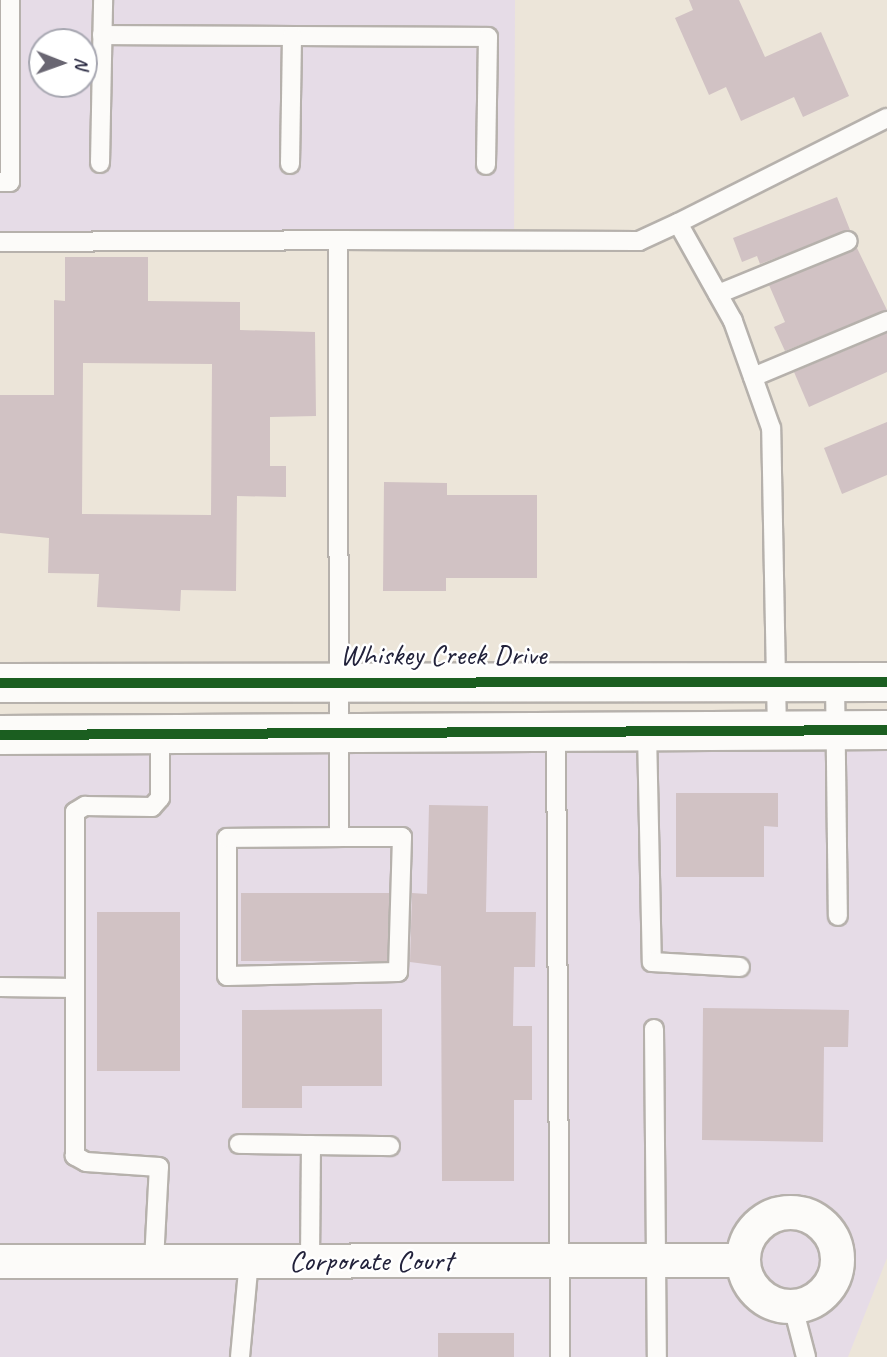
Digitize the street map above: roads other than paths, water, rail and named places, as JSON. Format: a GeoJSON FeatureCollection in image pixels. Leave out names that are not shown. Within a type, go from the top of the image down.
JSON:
{"type":"FeatureCollection","features":[{"type":"Feature","properties":{"kind":"street","name":"Whiskey Creek Drive"},"geometry":{"type":"LineString","coordinates":[[0,683],[336,679],[887,682]]}},
{"type":"Feature","properties":{"kind":"street"},"geometry":{"type":"LineString","coordinates":[[0,735],[887,730]]}},
{"type":"Feature","properties":{"kind":"street"},"geometry":{"type":"LineString","coordinates":[[779,1213],[810,1216],[823,1225],[837,1252],[832,1283],[793,1307],[778,1306],[752,1289],[743,1260],[753,1230],[779,1213]]}},
{"type":"Feature","properties":{"kind":"street","name":"Corporate Court"},"geometry":{"type":"LineString","coordinates":[[0,1261],[743,1260]]}},
{"type":"Feature","properties":{"kind":"lane"},"geometry":{"type":"LineString","coordinates":[[0,182],[10,182],[10,0]]}},
{"type":"Feature","properties":{"kind":"lane"},"geometry":{"type":"LineString","coordinates":[[100,163],[103,0]]}},
{"type":"Feature","properties":{"kind":"lane"},"geometry":{"type":"LineString","coordinates":[[102,35],[488,37],[486,165]]}},
{"type":"Feature","properties":{"kind":"lane"},"geometry":{"type":"LineString","coordinates":[[290,163],[292,36]]}},
{"type":"Feature","properties":{"kind":"lane"},"geometry":{"type":"LineString","coordinates":[[0,242],[639,241],[887,118]]}},
{"type":"Feature","properties":{"kind":"lane"},"geometry":{"type":"LineString","coordinates":[[678,223],[719,294],[771,428],[777,732]]}},
{"type":"Feature","properties":{"kind":"lane"},"geometry":{"type":"LineString","coordinates":[[338,240],[336,679],[339,837]]}},
{"type":"Feature","properties":{"kind":"lane"},"geometry":{"type":"LineString","coordinates":[[719,294],[848,241]]}},
{"type":"Feature","properties":{"kind":"lane"},"geometry":{"type":"LineString","coordinates":[[753,377],[887,321]]}},
{"type":"Feature","properties":{"kind":"lane"},"geometry":{"type":"LineString","coordinates":[[835,681],[838,732],[838,916]]}},
{"type":"Feature","properties":{"kind":"lane"},"geometry":{"type":"LineString","coordinates":[[154,1261],[159,1167],[86,1162],[75,1156],[75,812],[85,806],[152,807],[160,798],[160,732]]}},
{"type":"Feature","properties":{"kind":"lane"},"geometry":{"type":"LineString","coordinates":[[556,732],[560,1357]]}},
{"type":"Feature","properties":{"kind":"lane"},"geometry":{"type":"LineString","coordinates":[[647,732],[652,962],[740,967]]}},
{"type":"Feature","properties":{"kind":"lane"},"geometry":{"type":"LineString","coordinates":[[339,837],[402,837],[398,972],[227,976],[227,838],[339,837]]}},
{"type":"Feature","properties":{"kind":"lane"},"geometry":{"type":"LineString","coordinates":[[0,987],[74,988]]}},
{"type":"Feature","properties":{"kind":"lane"},"geometry":{"type":"LineString","coordinates":[[654,1029],[657,1357]]}},
{"type":"Feature","properties":{"kind":"lane"},"geometry":{"type":"LineString","coordinates":[[239,1144],[390,1146]]}},
{"type":"Feature","properties":{"kind":"lane"},"geometry":{"type":"LineString","coordinates":[[310,1260],[311,1145]]}},
{"type":"Feature","properties":{"kind":"lane"},"geometry":{"type":"LineString","coordinates":[[240,1357],[249,1260]]}},
{"type":"Feature","properties":{"kind":"lane"},"geometry":{"type":"LineString","coordinates":[[793,1307],[806,1357]]}}]}
